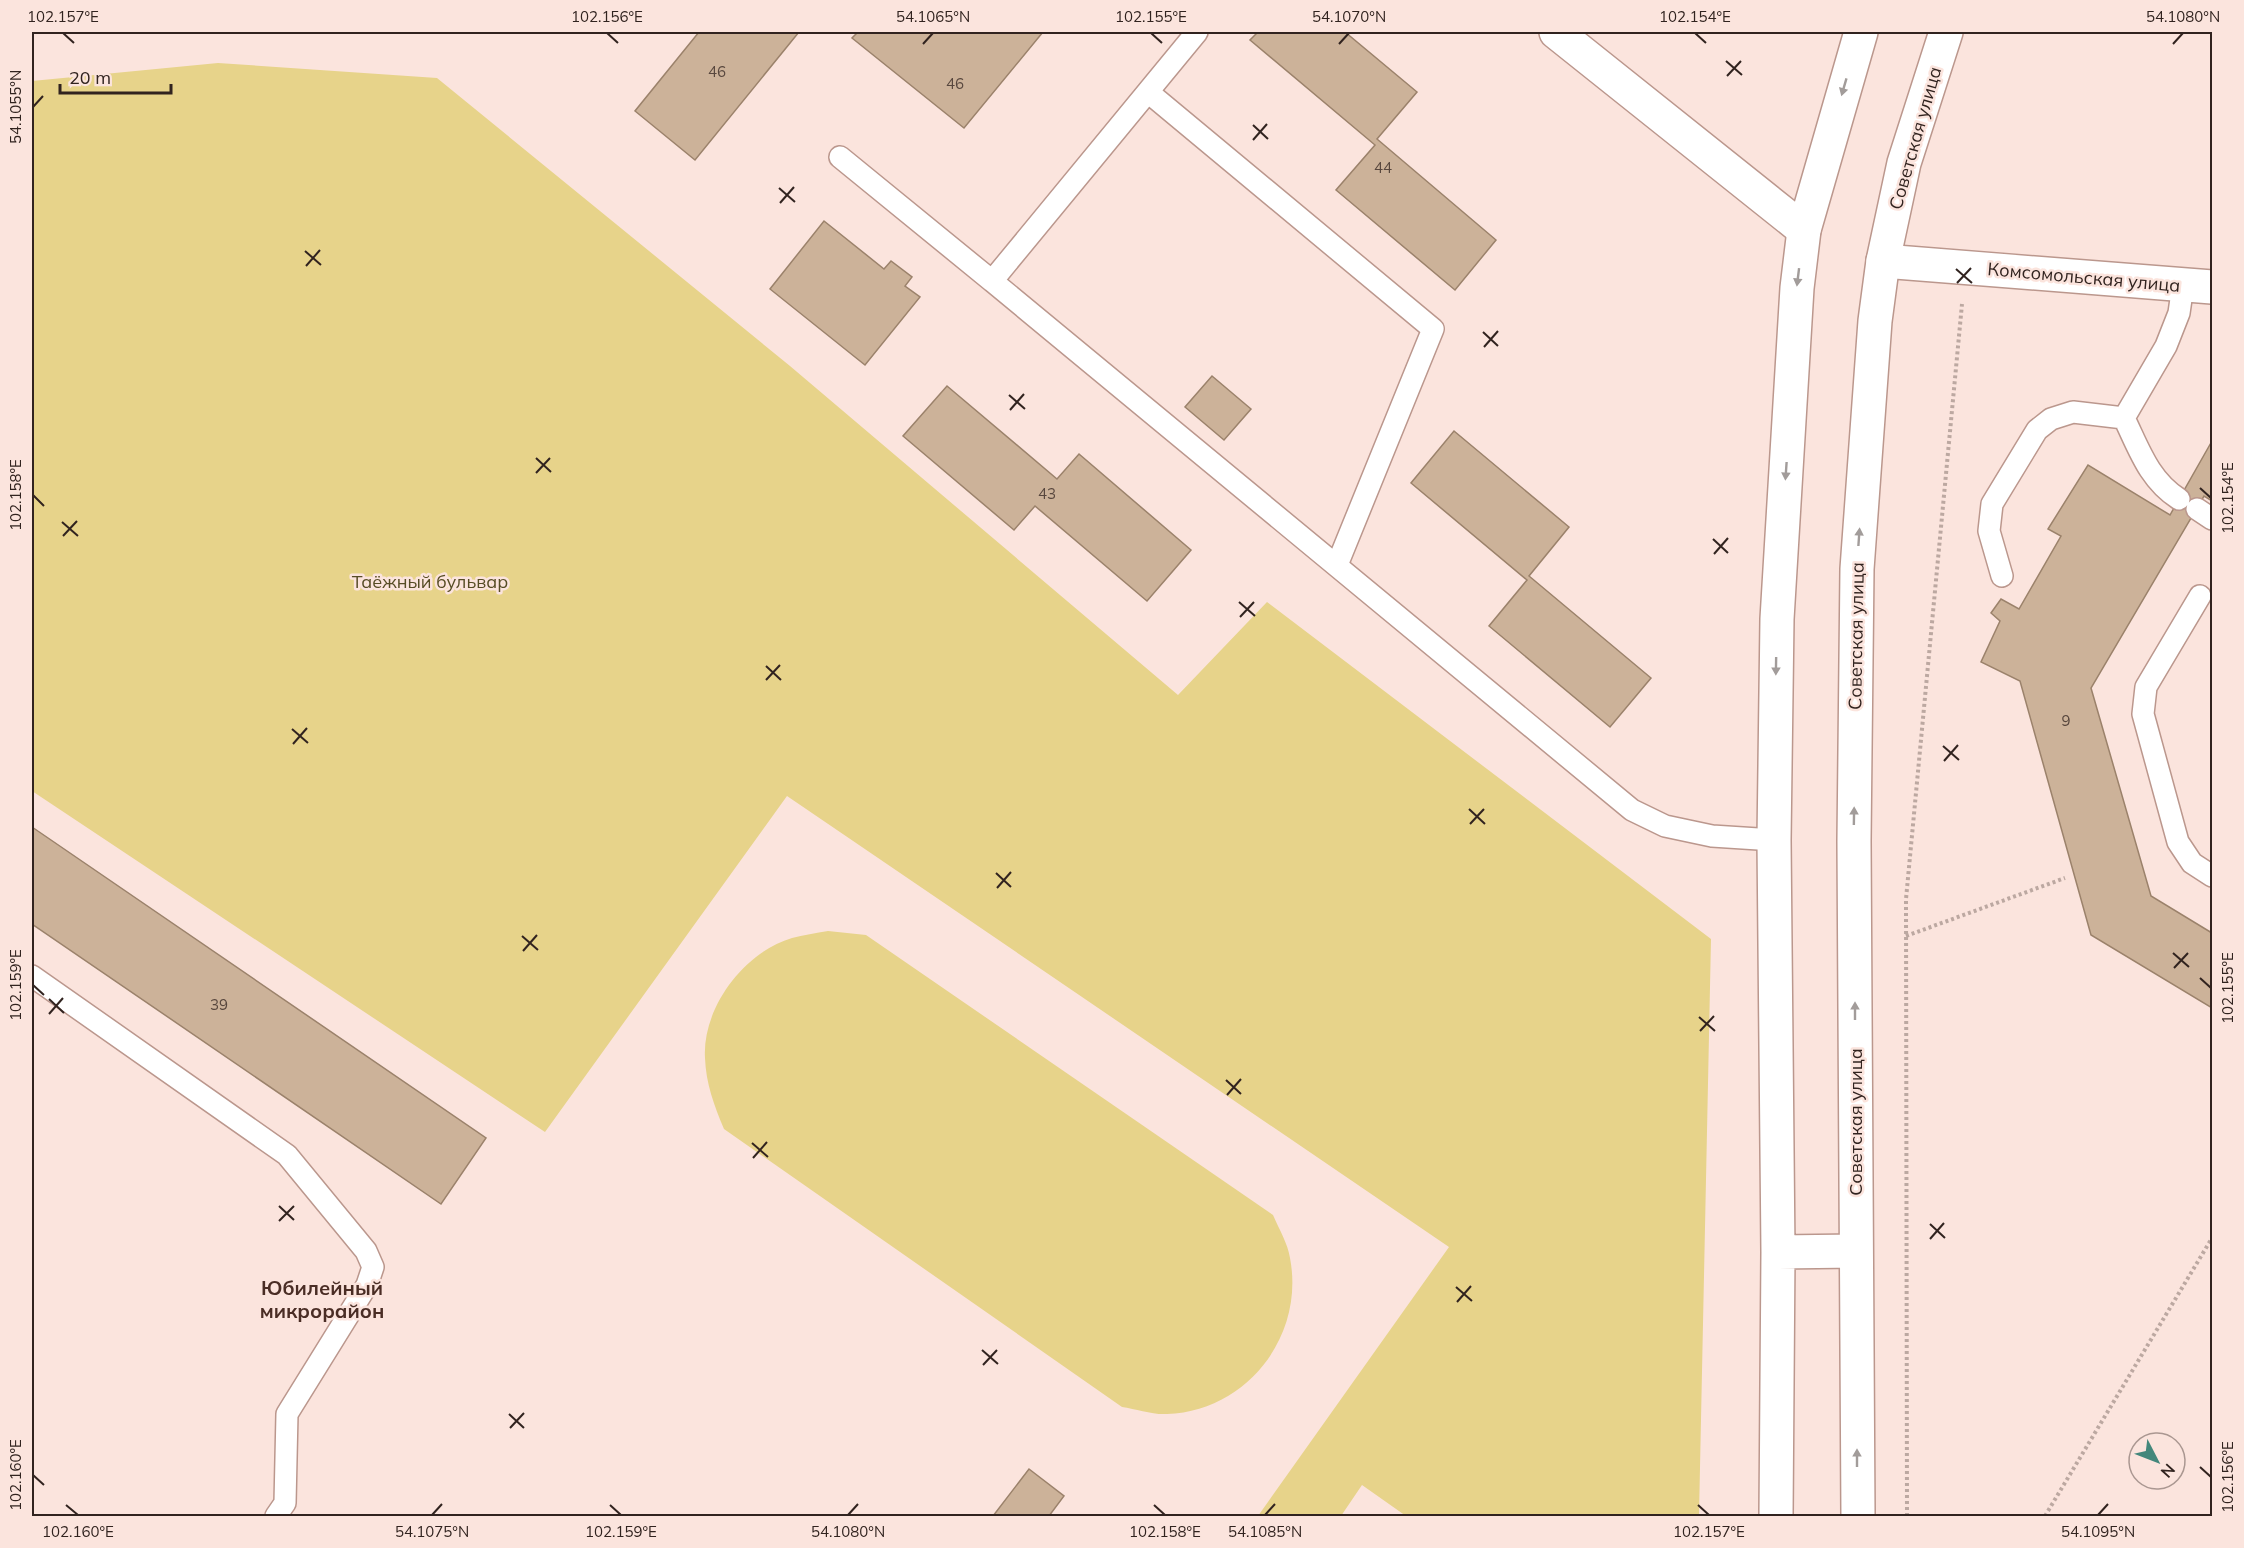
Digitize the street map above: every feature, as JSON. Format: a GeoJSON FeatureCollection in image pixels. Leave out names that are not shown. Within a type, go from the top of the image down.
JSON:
{"type":"FeatureCollection","features":[{"type":"Feature","properties":{"kind":"street"},"geometry":{"type":"LineString","coordinates":[[1556,32],[1804,230]]}},
{"type":"Feature","properties":{"kind":"street"},"geometry":{"type":"LineString","coordinates":[[1776,1516],[1778,1252],[1774,840],[1777,619],[1797,288],[1804,230],[1861,32]]}},
{"type":"Feature","properties":{"kind":"street","name":"Советская улица"},"geometry":{"type":"LineString","coordinates":[[1858,1516],[1854,841],[1857,569],[1875,321],[1883,261],[1904,163],[1946,32]]}},
{"type":"Feature","properties":{"kind":"street","name":"Комсомольская улица"},"geometry":{"type":"LineString","coordinates":[[1883,261],[2198,286]]}},
{"type":"Feature","properties":{"kind":"street"},"geometry":{"type":"LineString","coordinates":[[1778,1252],[1856,1251]]}},
{"type":"Feature","properties":{"kind":"lane"},"geometry":{"type":"LineString","coordinates":[[992,282],[1197,32]]}},
{"type":"Feature","properties":{"kind":"lane"},"geometry":{"type":"LineString","coordinates":[[1148,92],[1433,329],[1336,566]]}},
{"type":"Feature","properties":{"kind":"lane"},"geometry":{"type":"LineString","coordinates":[[840,157],[1632,810],[1665,826],[1712,836],[1774,840]]}},
{"type":"Feature","properties":{"kind":"lane"},"geometry":{"type":"LineString","coordinates":[[2124,418],[2166,346],[2180,313],[2198,286]]}},
{"type":"Feature","properties":{"kind":"lane"},"geometry":{"type":"LineString","coordinates":[[2002,576],[1989,531],[1992,504],[2037,430],[2051,419],[2073,412],[2124,418]]}},
{"type":"Feature","properties":{"kind":"lane"},"geometry":{"type":"LineString","coordinates":[[2124,418],[2148,468],[2162,488],[2196,509]]}},
{"type":"Feature","properties":{"kind":"lane"},"geometry":{"type":"LineString","coordinates":[[2200,596],[2146,687],[2143,714],[2178,842],[2192,863],[2212,876]]}},
{"type":"Feature","properties":{"kind":"lane"},"geometry":{"type":"LineString","coordinates":[[32,976],[287,1155],[366,1251],[373,1267],[367,1285],[287,1414],[285,1503],[276,1516]]}},
{"type":"Feature","properties":{"kind":"path"},"geometry":{"type":"LineString","coordinates":[[1907,1516],[1906,899],[1965,267]]}},
{"type":"Feature","properties":{"kind":"path"},"geometry":{"type":"LineString","coordinates":[[1906,936],[2065,878]]}},
{"type":"Feature","properties":{"kind":"path"},"geometry":{"type":"LineString","coordinates":[[2045,1516],[2212,1238]]}},
{"type":"Feature","properties":{"kind":"green space","name":"Таёжный бульвар"},"geometry":{"type":"Polygon","coordinates":[[[218,63],[437,78],[790,366],[1178,695],[1267,602],[1711,939],[1699,1516],[1406,1516],[1362,1485],[1341,1516],[1258,1516],[1449,1247],[787,796],[545,1132],[32,791],[32,81],[218,63]]]}},
{"type":"Feature","properties":{"kind":"green space"},"geometry":{"type":"Polygon","coordinates":[[[828,931],[866,935],[1273,1215],[1290,1258],[1292,1287],[1288,1315],[1279,1341],[1264,1364],[1245,1384],[1222,1399],[1196,1410],[1162,1414],[1122,1407],[724,1129],[711,1094],[705,1058],[706,1039],[719,1002],[729,984],[743,969],[774,945],[792,938],[828,931]]]}},
{"type":"Feature","properties":{"kind":"building"},"geometry":{"type":"Polygon","coordinates":[[[699,32],[799,32],[695,160],[635,111],[699,32]]]}},
{"type":"Feature","properties":{"kind":"building"},"geometry":{"type":"Polygon","coordinates":[[[858,32],[1043,32],[964,128],[852,38],[858,32]]]}},
{"type":"Feature","properties":{"kind":"building"},"geometry":{"type":"Polygon","coordinates":[[[1258,32],[1345,32],[1417,92],[1377,139],[1496,240],[1455,290],[1336,190],[1375,145],[1250,40],[1258,32]]]}},
{"type":"Feature","properties":{"kind":"building"},"geometry":{"type":"Polygon","coordinates":[[[824,221],[884,269],[891,261],[912,277],[905,286],[920,297],[865,365],[770,289],[824,221]]]}},
{"type":"Feature","properties":{"kind":"building"},"geometry":{"type":"Polygon","coordinates":[[[1212,376],[1251,409],[1224,440],[1185,407],[1212,376]]]}},
{"type":"Feature","properties":{"kind":"building"},"geometry":{"type":"Polygon","coordinates":[[[947,386],[1057,479],[1079,454],[1191,550],[1147,601],[1035,506],[1014,530],[903,436],[947,386]]]}},
{"type":"Feature","properties":{"kind":"building"},"geometry":{"type":"Polygon","coordinates":[[[1454,431],[1569,527],[1529,576],[1651,678],[1610,727],[1489,626],[1527,580],[1411,483],[1454,431]]]}},
{"type":"Feature","properties":{"kind":"building"},"geometry":{"type":"Polygon","coordinates":[[[2212,441],[2212,501],[2204,496],[2091,688],[2151,896],[2212,933],[2212,1008],[2091,935],[2020,681],[1981,662],[2000,621],[1991,613],[2001,599],[2019,609],[2061,536],[2048,529],[2088,465],[2170,515],[2212,441]]]}},
{"type":"Feature","properties":{"kind":"building"},"geometry":{"type":"Polygon","coordinates":[[[32,827],[486,1138],[441,1204],[32,924],[32,827]]]}},
{"type":"Feature","properties":{"kind":"building"},"geometry":{"type":"Polygon","coordinates":[[[1029,1469],[1064,1496],[1049,1516],[993,1516],[1029,1469]]]}},
{"type":"Feature","properties":{"kind":"district","name":"Юбилейный микрорайон"},"geometry":{"type":"Point","coordinates":[322,1298]}}]}
